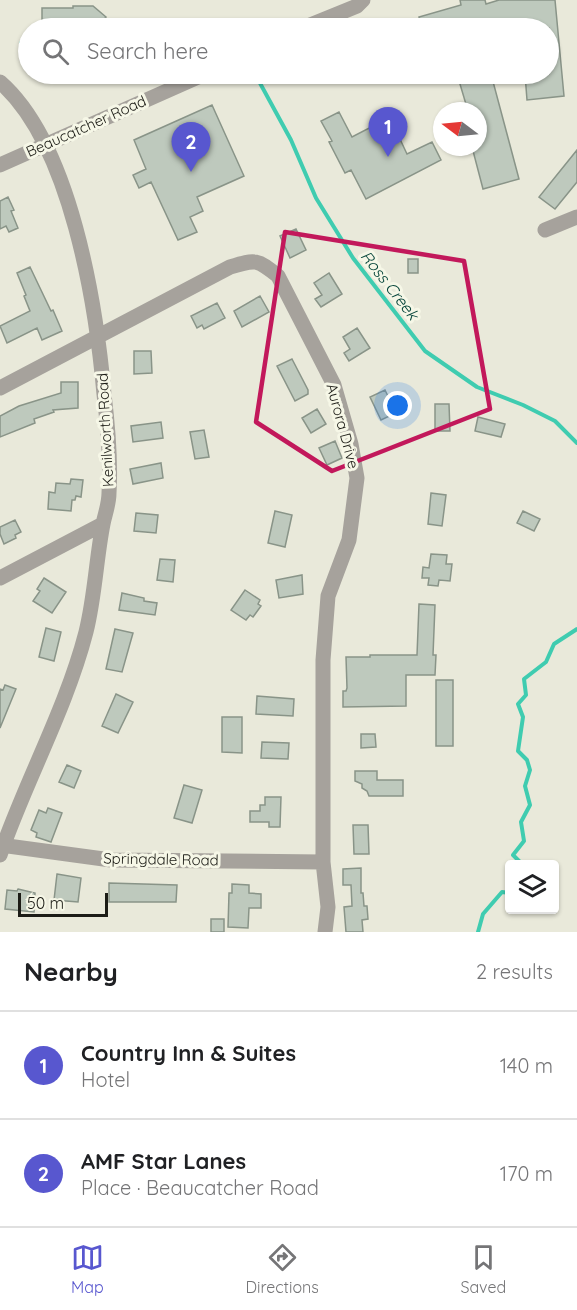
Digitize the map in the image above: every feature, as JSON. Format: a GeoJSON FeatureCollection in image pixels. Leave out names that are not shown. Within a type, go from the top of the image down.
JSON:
{"type":"FeatureCollection","features":[{"type":"Feature","properties":{"kind":"street"},"geometry":{"type":"LineString","coordinates":[[328,18],[357,6],[363,0]]}},
{"type":"Feature","properties":{"kind":"street","name":"Kenilworth Road"},"geometry":{"type":"LineString","coordinates":[[0,82],[32,120],[64,192],[80,241],[99,337],[110,457],[109,496],[83,641],[66,693],[1,849]]}},
{"type":"Feature","properties":{"kind":"street","name":"Beaucatcher Road"},"geometry":{"type":"LineString","coordinates":[[0,165],[183,84]]}},
{"type":"Feature","properties":{"kind":"street"},"geometry":{"type":"LineString","coordinates":[[545,230],[577,218]]}},
{"type":"Feature","properties":{"kind":"street","name":"Aurora Drive"},"geometry":{"type":"LineString","coordinates":[[0,388],[230,267],[251,260],[265,266],[278,276],[334,385],[351,444],[357,478],[349,540],[328,596],[323,660],[323,862],[328,907],[325,932]]}},
{"type":"Feature","properties":{"kind":"street"},"geometry":{"type":"LineString","coordinates":[[0,578],[103,524]]}},
{"type":"Feature","properties":{"kind":"street","name":"Springdale Road"},"geometry":{"type":"LineString","coordinates":[[1,849],[111,860],[323,862]]}},
{"type":"Feature","properties":{"kind":"highlighted area"},"geometry":{"type":"Polygon","coordinates":[[[285,232],[464,261],[490,409],[332,471],[256,422],[285,232]]]}},
{"type":"Feature","properties":{"kind":"building"},"geometry":{"type":"Polygon","coordinates":[[[460,0],[485,0],[486,4],[499,0],[555,0],[557,18],[419,18],[461,5],[460,0]]]}},
{"type":"Feature","properties":{"kind":"building"},"geometry":{"type":"Polygon","coordinates":[[[73,6],[93,6],[106,17],[42,18],[42,8],[73,8],[73,6]]]}},
{"type":"Feature","properties":{"kind":"building"},"geometry":{"type":"Polygon","coordinates":[[[559,43],[564,96],[527,100],[526,84],[559,84],[559,43]]]}},
{"type":"Feature","properties":{"kind":"building"},"geometry":{"type":"Polygon","coordinates":[[[460,84],[494,84],[519,179],[483,189],[474,156],[487,156],[487,102],[465,102],[460,84]]]}},
{"type":"Feature","properties":{"kind":"building"},"geometry":{"type":"Polygon","coordinates":[[[212,105],[244,176],[197,197],[203,211],[190,217],[197,232],[178,240],[151,182],[139,188],[133,175],[146,169],[134,140],[212,105]]]}},
{"type":"Feature","properties":{"kind":"building"},"geometry":{"type":"Polygon","coordinates":[[[339,112],[352,137],[375,125],[387,143],[399,137],[407,154],[432,142],[433,156],[439,156],[441,160],[366,199],[351,170],[345,173],[321,121],[339,112]]]}},
{"type":"Feature","properties":{"kind":"building"},"geometry":{"type":"Polygon","coordinates":[[[577,150],[577,182],[555,209],[539,197],[577,150]]]}},
{"type":"Feature","properties":{"kind":"building"},"geometry":{"type":"Polygon","coordinates":[[[8,197],[18,228],[9,232],[6,226],[0,229],[0,201],[8,197]]]}},
{"type":"Feature","properties":{"kind":"building"},"geometry":{"type":"Polygon","coordinates":[[[296,229],[306,250],[290,258],[280,236],[296,229]]]}},
{"type":"Feature","properties":{"kind":"building"},"geometry":{"type":"Polygon","coordinates":[[[408,259],[418,259],[418,273],[408,273],[408,259]]]}},
{"type":"Feature","properties":{"kind":"building"},"geometry":{"type":"Polygon","coordinates":[[[30,267],[62,331],[42,340],[37,328],[7,343],[0,326],[30,311],[17,273],[30,267]]]}},
{"type":"Feature","properties":{"kind":"building"},"geometry":{"type":"Polygon","coordinates":[[[329,273],[342,294],[321,307],[315,299],[322,295],[314,283],[329,273]]]}},
{"type":"Feature","properties":{"kind":"building"},"geometry":{"type":"Polygon","coordinates":[[[260,296],[269,312],[242,327],[234,311],[260,296]]]}},
{"type":"Feature","properties":{"kind":"building"},"geometry":{"type":"Polygon","coordinates":[[[217,303],[225,318],[204,329],[202,325],[197,328],[191,316],[217,303]]]}},
{"type":"Feature","properties":{"kind":"building"},"geometry":{"type":"Polygon","coordinates":[[[357,328],[370,348],[349,361],[344,353],[350,349],[343,337],[357,328]]]}},
{"type":"Feature","properties":{"kind":"building"},"geometry":{"type":"Polygon","coordinates":[[[134,351],[151,351],[152,373],[134,374],[134,351]]]}},
{"type":"Feature","properties":{"kind":"building"},"geometry":{"type":"Polygon","coordinates":[[[292,359],[308,390],[308,394],[295,401],[277,366],[292,359]]]}},
{"type":"Feature","properties":{"kind":"building"},"geometry":{"type":"Polygon","coordinates":[[[61,382],[78,382],[78,408],[53,410],[54,412],[34,419],[35,423],[0,437],[0,416],[19,406],[61,393],[61,382]]]}},
{"type":"Feature","properties":{"kind":"building"},"geometry":{"type":"Polygon","coordinates":[[[385,390],[396,413],[381,420],[370,397],[385,390]]]}},
{"type":"Feature","properties":{"kind":"building"},"geometry":{"type":"Polygon","coordinates":[[[435,404],[449,404],[450,431],[435,431],[435,404]]]}},
{"type":"Feature","properties":{"kind":"building"},"geometry":{"type":"Polygon","coordinates":[[[317,409],[326,424],[311,433],[302,418],[317,409]]]}},
{"type":"Feature","properties":{"kind":"building"},"geometry":{"type":"Polygon","coordinates":[[[478,417],[505,424],[501,437],[475,431],[478,417]]]}},
{"type":"Feature","properties":{"kind":"building"},"geometry":{"type":"Polygon","coordinates":[[[161,422],[163,438],[133,442],[131,426],[161,422]]]}},
{"type":"Feature","properties":{"kind":"building"},"geometry":{"type":"Polygon","coordinates":[[[204,430],[209,457],[195,459],[190,432],[204,430]]]}},
{"type":"Feature","properties":{"kind":"building"},"geometry":{"type":"Polygon","coordinates":[[[335,441],[342,458],[327,465],[319,448],[335,441]]]}},
{"type":"Feature","properties":{"kind":"building"},"geometry":{"type":"Polygon","coordinates":[[[161,463],[163,478],[133,484],[130,469],[161,463]]]}},
{"type":"Feature","properties":{"kind":"building"},"geometry":{"type":"Polygon","coordinates":[[[71,479],[83,480],[81,497],[76,496],[75,500],[72,500],[71,511],[48,509],[49,492],[55,493],[56,483],[70,484],[71,479]]]}},
{"type":"Feature","properties":{"kind":"building"},"geometry":{"type":"Polygon","coordinates":[[[431,493],[446,495],[442,526],[428,524],[431,493]]]}},
{"type":"Feature","properties":{"kind":"building"},"geometry":{"type":"Polygon","coordinates":[[[275,511],[292,515],[285,547],[268,543],[275,511]]]}},
{"type":"Feature","properties":{"kind":"building"},"geometry":{"type":"Polygon","coordinates":[[[523,511],[540,519],[534,531],[517,523],[523,511]]]}},
{"type":"Feature","properties":{"kind":"building"},"geometry":{"type":"Polygon","coordinates":[[[136,513],[158,515],[156,533],[134,531],[136,513]]]}},
{"type":"Feature","properties":{"kind":"building"},"geometry":{"type":"Polygon","coordinates":[[[15,520],[21,532],[15,535],[16,538],[4,544],[0,527],[15,520]]]}},
{"type":"Feature","properties":{"kind":"building"},"geometry":{"type":"Polygon","coordinates":[[[431,554],[447,555],[446,564],[452,564],[450,581],[439,580],[438,586],[428,585],[429,578],[422,578],[423,567],[429,568],[431,554]]]}},
{"type":"Feature","properties":{"kind":"building"},"geometry":{"type":"Polygon","coordinates":[[[160,559],[175,560],[173,582],[157,580],[160,559]]]}},
{"type":"Feature","properties":{"kind":"building"},"geometry":{"type":"Polygon","coordinates":[[[302,575],[303,594],[279,598],[276,580],[302,575]]]}},
{"type":"Feature","properties":{"kind":"building"},"geometry":{"type":"Polygon","coordinates":[[[44,578],[66,592],[52,613],[33,601],[40,591],[37,589],[44,578]]]}},
{"type":"Feature","properties":{"kind":"building"},"geometry":{"type":"Polygon","coordinates":[[[245,590],[260,600],[258,604],[261,606],[253,617],[250,615],[246,620],[231,610],[245,590]]]}},
{"type":"Feature","properties":{"kind":"building"},"geometry":{"type":"Polygon","coordinates":[[[122,593],[157,603],[155,615],[119,610],[122,593]]]}},
{"type":"Feature","properties":{"kind":"building"},"geometry":{"type":"Polygon","coordinates":[[[419,604],[435,605],[433,655],[436,655],[435,675],[406,675],[406,706],[343,707],[343,691],[347,688],[346,657],[417,655],[419,604]]]}},
{"type":"Feature","properties":{"kind":"building"},"geometry":{"type":"Polygon","coordinates":[[[46,628],[61,632],[54,661],[39,657],[46,628]]]}},
{"type":"Feature","properties":{"kind":"building"},"geometry":{"type":"Polygon","coordinates":[[[115,629],[133,633],[122,672],[106,669],[115,629]]]}},
{"type":"Feature","properties":{"kind":"building"},"geometry":{"type":"Polygon","coordinates":[[[436,680],[453,680],[453,746],[436,746],[436,680]]]}},
{"type":"Feature","properties":{"kind":"building"},"geometry":{"type":"Polygon","coordinates":[[[5,685],[16,689],[0,728],[0,689],[3,690],[5,685]]]}},
{"type":"Feature","properties":{"kind":"building"},"geometry":{"type":"Polygon","coordinates":[[[116,694],[133,702],[118,733],[102,726],[116,694]]]}},
{"type":"Feature","properties":{"kind":"building"},"geometry":{"type":"Polygon","coordinates":[[[257,696],[294,699],[293,716],[256,714],[257,696]]]}},
{"type":"Feature","properties":{"kind":"building"},"geometry":{"type":"Polygon","coordinates":[[[222,717],[242,717],[242,753],[222,752],[222,717]]]}},
{"type":"Feature","properties":{"kind":"building"},"geometry":{"type":"Polygon","coordinates":[[[361,734],[375,734],[376,747],[361,748],[361,734]]]}},
{"type":"Feature","properties":{"kind":"building"},"geometry":{"type":"Polygon","coordinates":[[[262,742],[289,743],[288,759],[261,758],[262,742]]]}},
{"type":"Feature","properties":{"kind":"building"},"geometry":{"type":"Polygon","coordinates":[[[67,765],[81,771],[74,788],[59,782],[67,765]]]}},
{"type":"Feature","properties":{"kind":"building"},"geometry":{"type":"Polygon","coordinates":[[[355,771],[377,771],[377,780],[403,780],[403,796],[369,796],[362,788],[362,784],[355,781],[355,771]]]}},
{"type":"Feature","properties":{"kind":"building"},"geometry":{"type":"Polygon","coordinates":[[[184,785],[202,790],[192,823],[174,818],[184,785]]]}},
{"type":"Feature","properties":{"kind":"building"},"geometry":{"type":"Polygon","coordinates":[[[265,797],[281,797],[280,827],[269,827],[269,822],[250,822],[250,811],[260,811],[260,805],[265,805],[265,797]]]}},
{"type":"Feature","properties":{"kind":"building"},"geometry":{"type":"Polygon","coordinates":[[[48,808],[62,813],[51,842],[36,837],[37,833],[31,830],[39,810],[46,813],[48,808]]]}},
{"type":"Feature","properties":{"kind":"building"},"geometry":{"type":"Polygon","coordinates":[[[353,825],[368,825],[369,854],[354,854],[353,825]]]}},
{"type":"Feature","properties":{"kind":"building"},"geometry":{"type":"Polygon","coordinates":[[[361,868],[361,893],[363,893],[364,906],[367,906],[368,919],[362,920],[363,932],[346,932],[344,907],[352,906],[351,885],[343,885],[343,869],[361,868]]]}},
{"type":"Feature","properties":{"kind":"building"},"geometry":{"type":"Polygon","coordinates":[[[57,874],[81,878],[78,902],[54,900],[57,874]]]}},
{"type":"Feature","properties":{"kind":"building"},"geometry":{"type":"Polygon","coordinates":[[[109,883],[177,885],[176,902],[109,902],[109,883]]]}},
{"type":"Feature","properties":{"kind":"building"},"geometry":{"type":"Polygon","coordinates":[[[232,884],[249,885],[249,893],[261,894],[261,908],[249,908],[248,928],[228,927],[229,893],[232,893],[232,884]]]}},
{"type":"Feature","properties":{"kind":"building"},"geometry":{"type":"Polygon","coordinates":[[[18,889],[35,893],[34,912],[5,909],[7,890],[17,891],[18,889]]]}},
{"type":"Feature","properties":{"kind":"building"},"geometry":{"type":"Polygon","coordinates":[[[211,919],[224,919],[224,932],[211,932],[211,919]]]}},
{"type":"Feature","properties":{"kind":"waterway","name":"Ross Creek"},"geometry":{"type":"LineString","coordinates":[[260,84],[291,140],[316,198],[353,258],[425,351],[477,387],[523,405],[555,421],[577,443]]}},
{"type":"Feature","properties":{"kind":"waterway"},"geometry":{"type":"LineString","coordinates":[[518,860],[513,855],[524,841],[521,822],[530,805],[525,786],[530,770],[527,760],[518,751],[523,717],[518,704],[526,695],[524,679],[546,662],[554,644],[577,629]]}},
{"type":"Feature","properties":{"kind":"waterway"},"geometry":{"type":"LineString","coordinates":[[478,932],[483,914],[502,892],[505,892]]}},
{"type":"Feature","properties":{"kind":"place","name":"Country Inn & Suites"},"geometry":{"type":"Point","coordinates":[388,157]}},
{"type":"Feature","properties":{"kind":"place","name":"AMF Star Lanes"},"geometry":{"type":"Point","coordinates":[191,172]}}]}
